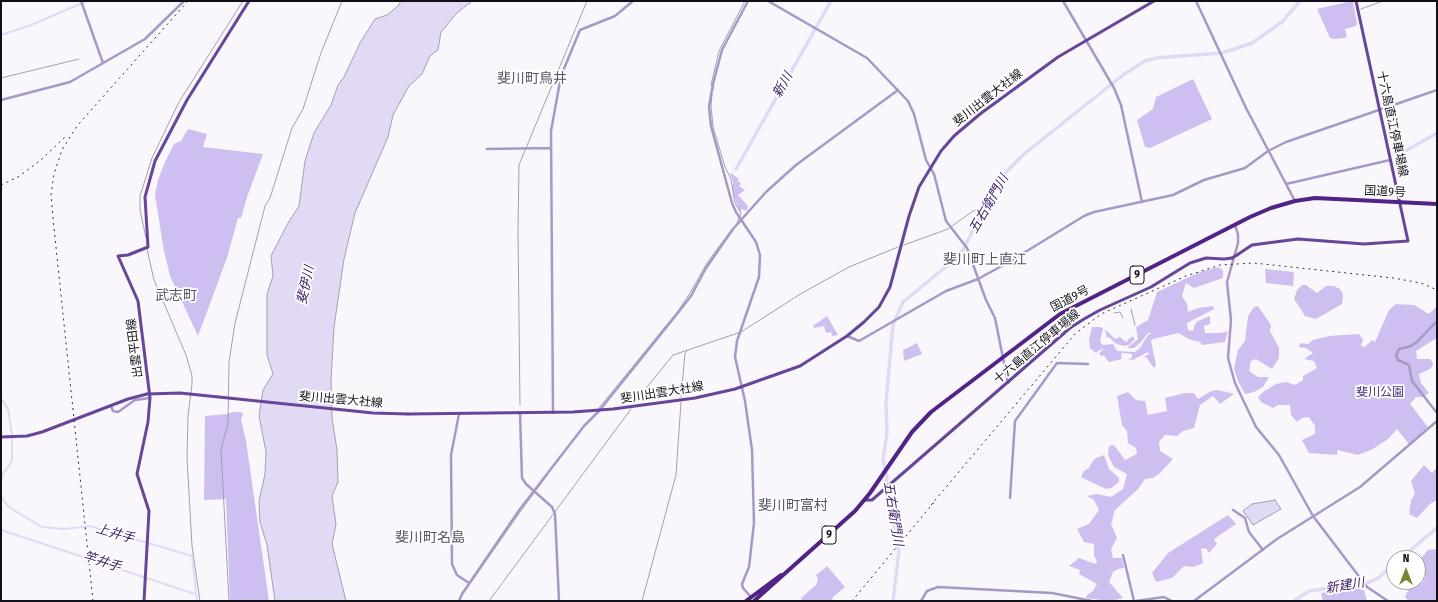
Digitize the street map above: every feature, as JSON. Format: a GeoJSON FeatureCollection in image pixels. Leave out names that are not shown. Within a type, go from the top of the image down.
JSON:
{"type":"FeatureCollection","features":[{"type":"Feature","properties":{"kind":"highway","name":"国道9号"},"geometry":{"type":"LineString","coordinates":[[746,601],[754,600],[855,511],[865,500],[912,432],[931,412],[1060,314],[1271,208],[1295,201],[1316,198],[1437,204]]}},
{"type":"Feature","properties":{"kind":"main road","name":"出雲平田線"},"geometry":{"type":"LineString","coordinates":[[144,601],[149,511],[138,480],[138,467],[148,422],[150,398],[138,301],[118,256],[128,255],[147,248],[145,197],[155,161],[187,100],[249,1]]}},
{"type":"Feature","properties":{"kind":"main road","name":"斐川出雲大社線"},"geometry":{"type":"LineString","coordinates":[[1,436],[27,436],[42,432],[147,394],[172,392],[373,413],[553,413],[599,411],[695,398],[742,387],[800,366],[847,336],[872,315],[884,299],[897,265],[913,201],[930,167],[945,146],[967,124],[1046,65],[1154,1]]}},
{"type":"Feature","properties":{"kind":"main road","name":"十六島直江停車場線"},"geometry":{"type":"LineString","coordinates":[[865,500],[872,500],[1070,328],[1095,313],[1151,288],[1190,263],[1201,258],[1232,258],[1252,245],[1298,239],[1364,244],[1408,241],[1356,1]]}},
{"type":"Feature","properties":{"kind":"street"},"geometry":{"type":"LineString","coordinates":[[81,1],[103,63]]}},
{"type":"Feature","properties":{"kind":"street"},"geometry":{"type":"LineString","coordinates":[[1,100],[65,84],[145,39],[184,1]]}},
{"type":"Feature","properties":{"kind":"street"},"geometry":{"type":"LineString","coordinates":[[553,413],[551,131],[561,76],[580,30],[615,16],[633,1]]}},
{"type":"Feature","properties":{"kind":"street"},"geometry":{"type":"LineString","coordinates":[[748,1],[722,50],[713,84],[709,107],[711,126],[732,203],[741,220],[756,242],[760,255],[761,266],[759,277],[737,341],[735,357],[749,425],[755,506],[749,568],[742,584],[743,588],[754,600]]}},
{"type":"Feature","properties":{"kind":"street"},"geometry":{"type":"LineString","coordinates":[[768,1],[867,58],[908,101],[914,114],[926,160],[934,174],[946,221],[967,248],[978,279],[998,326],[1008,382]]}},
{"type":"Feature","properties":{"kind":"street"},"geometry":{"type":"LineString","coordinates":[[1063,1],[1114,88],[1123,111],[1142,202]]}},
{"type":"Feature","properties":{"kind":"street"},"geometry":{"type":"LineString","coordinates":[[1196,1],[1224,57],[1246,108],[1295,201]]}},
{"type":"Feature","properties":{"kind":"street"},"geometry":{"type":"LineString","coordinates":[[459,601],[469,583],[534,491],[584,426],[599,411],[691,296],[710,261],[741,220],[766,192],[796,165],[898,90]]}},
{"type":"Feature","properties":{"kind":"street"},"geometry":{"type":"LineString","coordinates":[[847,336],[859,341],[946,291],[978,279],[1084,216],[1094,212],[1173,195],[1204,180],[1245,168],[1268,151],[1286,142],[1437,90]]}},
{"type":"Feature","properties":{"kind":"street"},"geometry":{"type":"LineString","coordinates":[[487,149],[551,148]]}},
{"type":"Feature","properties":{"kind":"street"},"geometry":{"type":"LineString","coordinates":[[1286,184],[1390,160]]}},
{"type":"Feature","properties":{"kind":"street"},"geometry":{"type":"LineString","coordinates":[[1235,225],[1238,234],[1238,243],[1227,282],[1231,320],[1228,358],[1230,371],[1256,426],[1279,454],[1314,516],[1360,579],[1367,587],[1388,601]]}},
{"type":"Feature","properties":{"kind":"street"},"geometry":{"type":"LineString","coordinates":[[1437,321],[1417,342],[1411,346],[1399,349],[1396,354],[1398,360],[1409,365],[1412,381],[1437,413]]}},
{"type":"Feature","properties":{"kind":"street"},"geometry":{"type":"LineString","coordinates":[[1010,498],[1014,421],[1057,363],[1088,364]]}},
{"type":"Feature","properties":{"kind":"street"},"geometry":{"type":"LineString","coordinates":[[111,406],[113,411],[118,412],[135,400],[150,398]]}},
{"type":"Feature","properties":{"kind":"street"},"geometry":{"type":"LineString","coordinates":[[520,413],[521,473],[526,484],[552,507],[555,514],[559,601]]}},
{"type":"Feature","properties":{"kind":"street"},"geometry":{"type":"LineString","coordinates":[[459,414],[451,455],[452,564],[458,575],[469,583]]}},
{"type":"Feature","properties":{"kind":"street"},"geometry":{"type":"LineString","coordinates":[[1194,601],[1263,550],[1360,488],[1437,421]]}},
{"type":"Feature","properties":{"kind":"street"},"geometry":{"type":"LineString","coordinates":[[1233,510],[1245,518],[1249,532],[1263,550]]}},
{"type":"Feature","properties":{"kind":"street"},"geometry":{"type":"LineString","coordinates":[[1123,555],[1135,601],[1164,597],[1172,601]]}},
{"type":"Feature","properties":{"kind":"street"},"geometry":{"type":"LineString","coordinates":[[921,601],[927,591],[945,588],[1052,593],[1092,601]]}},
{"type":"Feature","properties":{"kind":"green space"},"geometry":{"type":"Polygon","coordinates":[[[1352,1],[1357,23],[1356,26],[1345,29],[1347,37],[1345,38],[1330,38],[1317,9],[1352,1]]]}},
{"type":"Feature","properties":{"kind":"green space"},"geometry":{"type":"Polygon","coordinates":[[[1193,79],[1212,119],[1150,148],[1145,147],[1137,120],[1153,109],[1156,97],[1193,79]]]}},
{"type":"Feature","properties":{"kind":"green space"},"geometry":{"type":"Polygon","coordinates":[[[188,129],[207,134],[203,147],[263,154],[241,218],[238,218],[227,258],[198,336],[170,276],[164,251],[155,195],[158,180],[174,144],[181,141],[188,129]]]}},
{"type":"Feature","properties":{"kind":"green space"},"geometry":{"type":"Polygon","coordinates":[[[731,173],[739,179],[737,181],[741,183],[739,186],[745,190],[738,195],[747,205],[748,208],[746,211],[742,209],[740,212],[737,205],[732,189],[733,181],[730,174],[731,173]]]}},
{"type":"Feature","properties":{"kind":"green space"},"geometry":{"type":"Polygon","coordinates":[[[1218,267],[1223,270],[1223,278],[1194,288],[1186,283],[1182,296],[1187,304],[1188,312],[1198,308],[1213,306],[1214,309],[1187,323],[1188,330],[1193,331],[1195,324],[1198,321],[1210,316],[1210,324],[1204,326],[1205,333],[1221,333],[1228,331],[1225,342],[1202,345],[1200,342],[1191,340],[1178,333],[1153,339],[1151,341],[1156,365],[1154,368],[1146,357],[1143,357],[1149,354],[1148,352],[1133,360],[1127,359],[1132,358],[1132,354],[1122,353],[1122,359],[1109,362],[1104,356],[1106,356],[1104,355],[1101,356],[1099,354],[1104,347],[1096,353],[1090,348],[1089,340],[1092,327],[1100,327],[1103,328],[1100,342],[1103,345],[1113,344],[1117,351],[1135,352],[1140,348],[1148,335],[1152,333],[1148,333],[1134,348],[1127,348],[1138,339],[1136,327],[1148,320],[1157,292],[1200,272],[1218,267]]]}},
{"type":"Feature","properties":{"kind":"green space"},"geometry":{"type":"Polygon","coordinates":[[[1265,269],[1294,272],[1293,286],[1266,283],[1265,269]]]}},
{"type":"Feature","properties":{"kind":"green space"},"geometry":{"type":"Polygon","coordinates":[[[1302,285],[1306,285],[1317,293],[1326,286],[1334,286],[1340,289],[1343,294],[1342,304],[1316,319],[1305,316],[1294,299],[1297,290],[1302,285]]]}},
{"type":"Feature","properties":{"kind":"green space","name":"斐川公園"},"geometry":{"type":"Polygon","coordinates":[[[1396,304],[1414,305],[1429,314],[1437,306],[1437,338],[1416,351],[1417,359],[1430,359],[1432,361],[1433,365],[1430,369],[1419,374],[1421,383],[1429,393],[1423,397],[1416,397],[1410,404],[1428,427],[1409,444],[1397,429],[1388,439],[1373,449],[1358,455],[1337,450],[1337,455],[1309,453],[1302,440],[1315,434],[1315,426],[1309,417],[1302,418],[1297,422],[1291,415],[1290,405],[1278,405],[1273,408],[1261,402],[1258,397],[1276,384],[1286,382],[1295,385],[1303,380],[1303,376],[1317,368],[1314,361],[1304,359],[1313,353],[1306,348],[1299,347],[1300,343],[1308,344],[1313,340],[1329,336],[1359,334],[1363,340],[1361,346],[1365,347],[1372,340],[1375,342],[1389,310],[1396,304]]]}},
{"type":"Feature","properties":{"kind":"green space"},"geometry":{"type":"Polygon","coordinates":[[[1258,306],[1271,325],[1270,331],[1279,348],[1279,358],[1272,369],[1256,359],[1251,361],[1249,371],[1258,377],[1269,377],[1263,387],[1254,392],[1245,394],[1234,369],[1238,350],[1245,341],[1248,316],[1254,307],[1258,306]]]}},
{"type":"Feature","properties":{"kind":"green space"},"geometry":{"type":"Polygon","coordinates":[[[827,316],[838,335],[832,336],[831,332],[826,333],[824,326],[814,328],[813,326],[827,316]]]}},
{"type":"Feature","properties":{"kind":"green space"},"geometry":{"type":"Polygon","coordinates":[[[1105,329],[1115,339],[1120,337],[1126,342],[1132,336],[1135,339],[1129,345],[1123,346],[1115,343],[1109,337],[1107,338],[1105,329]]]}},
{"type":"Feature","properties":{"kind":"green space"},"geometry":{"type":"Polygon","coordinates":[[[917,343],[922,354],[904,361],[903,350],[917,343]]]}},
{"type":"Feature","properties":{"kind":"green space"},"geometry":{"type":"Polygon","coordinates":[[[1218,390],[1234,394],[1220,404],[1213,396],[1200,405],[1194,428],[1183,431],[1177,436],[1165,435],[1159,442],[1160,451],[1173,459],[1153,478],[1145,479],[1138,489],[1115,510],[1111,524],[1117,538],[1111,549],[1113,558],[1122,558],[1124,568],[1113,572],[1109,582],[1123,598],[1110,601],[1086,598],[1097,584],[1079,574],[1080,570],[1069,566],[1079,558],[1095,564],[1097,561],[1094,556],[1094,544],[1084,542],[1077,529],[1089,524],[1099,510],[1094,500],[1087,496],[1097,494],[1111,497],[1123,489],[1127,474],[1114,467],[1108,455],[1109,446],[1114,445],[1125,460],[1137,454],[1136,448],[1128,443],[1127,431],[1122,425],[1117,396],[1128,392],[1136,400],[1145,401],[1148,415],[1167,411],[1165,398],[1185,393],[1194,393],[1198,399],[1211,391],[1218,390]]]}},
{"type":"Feature","properties":{"kind":"green space"},"geometry":{"type":"Polygon","coordinates":[[[241,412],[243,414],[241,419],[246,441],[269,601],[230,601],[226,499],[204,500],[205,416],[241,412]]]}},
{"type":"Feature","properties":{"kind":"green space"},"geometry":{"type":"Polygon","coordinates":[[[1104,455],[1109,469],[1119,478],[1119,482],[1111,488],[1106,489],[1081,477],[1084,471],[1089,468],[1094,459],[1104,455]]]}},
{"type":"Feature","properties":{"kind":"green space"},"geometry":{"type":"Polygon","coordinates":[[[1424,465],[1432,473],[1437,467],[1437,500],[1430,504],[1417,518],[1409,514],[1411,500],[1415,494],[1411,481],[1424,465]]]}},
{"type":"Feature","properties":{"kind":"green space"},"geometry":{"type":"Polygon","coordinates":[[[1228,515],[1236,524],[1214,539],[1217,544],[1209,553],[1206,548],[1201,549],[1203,563],[1194,567],[1184,566],[1172,578],[1156,582],[1152,573],[1168,553],[1228,515]]]}},
{"type":"Feature","properties":{"kind":"green space"},"geometry":{"type":"Polygon","coordinates":[[[1437,549],[1437,601],[1410,601],[1405,598],[1408,590],[1426,590],[1426,552],[1428,550],[1437,549]]]}},
{"type":"Feature","properties":{"kind":"green space"},"geometry":{"type":"Polygon","coordinates":[[[827,566],[845,587],[833,597],[832,601],[803,601],[801,598],[816,585],[818,579],[816,575],[827,566]]]}},
{"type":"Feature","properties":{"kind":"green space"},"geometry":{"type":"Polygon","coordinates":[[[1353,587],[1364,590],[1367,601],[1323,601],[1321,594],[1328,590],[1353,587]]]}},
{"type":"Feature","properties":{"kind":"water","name":"斐伊川"},"geometry":{"type":"Polygon","coordinates":[[[401,1],[472,1],[457,13],[441,32],[438,50],[430,56],[422,74],[409,86],[393,115],[388,137],[355,213],[344,259],[334,327],[331,380],[332,418],[337,450],[338,482],[332,496],[336,524],[332,544],[346,601],[275,601],[267,545],[260,522],[259,501],[265,474],[266,452],[259,416],[263,390],[273,374],[267,355],[267,294],[273,276],[271,256],[288,223],[299,206],[305,161],[314,133],[331,105],[338,85],[344,77],[360,43],[375,19],[387,15],[398,6],[401,1]]]}},
{"type":"Feature","properties":{"kind":"water"},"geometry":{"type":"Polygon","coordinates":[[[1275,500],[1281,509],[1253,525],[1243,511],[1252,504],[1275,500]]]}},
{"type":"Feature","properties":{"kind":"waterway"},"geometry":{"type":"LineString","coordinates":[[1,35],[31,25],[87,1]]}},
{"type":"Feature","properties":{"kind":"waterway"},"geometry":{"type":"LineString","coordinates":[[146,238],[140,210],[140,196],[152,158],[179,102],[243,1]]}},
{"type":"Feature","properties":{"kind":"waterway"},"geometry":{"type":"LineString","coordinates":[[229,601],[221,449],[228,424],[229,362],[235,323],[265,206],[270,198],[292,128],[303,109],[321,53],[342,1]]}},
{"type":"Feature","properties":{"kind":"waterway"},"geometry":{"type":"LineString","coordinates":[[520,405],[518,230],[519,165],[587,1]]}},
{"type":"Feature","properties":{"kind":"waterway"},"geometry":{"type":"LineString","coordinates":[[713,90],[714,86],[711,85],[719,51],[745,1]]}},
{"type":"Feature","properties":{"kind":"waterway","name":"新川"},"geometry":{"type":"LineString","coordinates":[[736,169],[831,1]]}},
{"type":"Feature","properties":{"kind":"waterway","name":"五右衛門川"},"geometry":{"type":"LineString","coordinates":[[893,601],[899,550],[894,543],[896,537],[892,502],[886,482],[887,477],[883,459],[887,434],[886,403],[893,325],[903,302],[953,261],[963,250],[993,191],[1003,175],[1024,154],[1123,75],[1145,61],[1156,58],[1222,53],[1252,43],[1282,22],[1300,1]]}},
{"type":"Feature","properties":{"kind":"waterway"},"geometry":{"type":"LineString","coordinates":[[1361,9],[1383,1]]}},
{"type":"Feature","properties":{"kind":"waterway"},"geometry":{"type":"LineString","coordinates":[[1,78],[79,59]]}},
{"type":"Feature","properties":{"kind":"waterway"},"geometry":{"type":"LineString","coordinates":[[712,95],[711,106],[713,127],[725,167],[731,179],[735,203],[741,213],[737,223]]}},
{"type":"Feature","properties":{"kind":"waterway"},"geometry":{"type":"LineString","coordinates":[[1400,154],[1437,133]]}},
{"type":"Feature","properties":{"kind":"waterway"},"geometry":{"type":"LineString","coordinates":[[904,245],[948,229],[973,211],[985,207]]}},
{"type":"Feature","properties":{"kind":"waterway"},"geometry":{"type":"LineString","coordinates":[[599,408],[678,311],[707,263],[732,229]]}},
{"type":"Feature","properties":{"kind":"waterway"},"geometry":{"type":"LineString","coordinates":[[634,403],[673,355],[741,332],[802,293],[849,267],[898,247]]}},
{"type":"Feature","properties":{"kind":"waterway"},"geometry":{"type":"LineString","coordinates":[[147,249],[154,280],[186,355],[192,376],[188,416],[187,458],[192,546],[200,601]]}},
{"type":"Feature","properties":{"kind":"waterway"},"geometry":{"type":"LineString","coordinates":[[1131,309],[1135,325]]}},
{"type":"Feature","properties":{"kind":"waterway"},"geometry":{"type":"LineString","coordinates":[[1114,313],[1120,312],[1123,318]]}},
{"type":"Feature","properties":{"kind":"waterway"},"geometry":{"type":"LineString","coordinates":[[681,397],[685,353],[687,351]]}},
{"type":"Feature","properties":{"kind":"waterway","name":"上井手"},"geometry":{"type":"LineString","coordinates":[[1,398],[8,409],[12,435]]}},
{"type":"Feature","properties":{"kind":"waterway"},"geometry":{"type":"LineString","coordinates":[[642,601],[676,475],[681,402]]}},
{"type":"Feature","properties":{"kind":"waterway"},"geometry":{"type":"LineString","coordinates":[[489,601],[631,409]]}},
{"type":"Feature","properties":{"kind":"waterway","name":"上井手"},"geometry":{"type":"LineString","coordinates":[[1,481],[3,474],[12,461],[12,439]]}},
{"type":"Feature","properties":{"kind":"waterway"},"geometry":{"type":"LineString","coordinates":[[463,594],[548,474]]}},
{"type":"Feature","properties":{"kind":"waterway","name":"上井手"},"geometry":{"type":"LineString","coordinates":[[1,497],[8,506],[42,527],[64,529],[90,526],[192,556],[197,601]]}},
{"type":"Feature","properties":{"kind":"waterway","name":"新建川"},"geometry":{"type":"LineString","coordinates":[[1411,550],[1437,528]]}},
{"type":"Feature","properties":{"kind":"waterway","name":"竿井手"},"geometry":{"type":"LineString","coordinates":[[1,530],[195,594]]}},
{"type":"Feature","properties":{"kind":"waterway","name":"新建川"},"geometry":{"type":"LineString","coordinates":[[1294,601],[1309,591],[1370,582],[1378,578],[1386,571]]}},
{"type":"Feature","properties":{"kind":"railway"},"geometry":{"type":"LineString","coordinates":[[93,601],[54,228],[51,195],[54,174],[62,150],[77,126],[188,1]]}},
{"type":"Feature","properties":{"kind":"railway"},"geometry":{"type":"LineString","coordinates":[[1,185],[18,177],[41,160],[66,136]]}},
{"type":"Feature","properties":{"kind":"railway"},"geometry":{"type":"LineString","coordinates":[[931,505],[1075,334],[1101,314],[1186,276],[1220,265],[1254,263],[1393,278],[1421,283],[1437,290]]}},
{"type":"Feature","properties":{"kind":"railway"},"geometry":{"type":"LineString","coordinates":[[852,601],[935,501]]}},
{"type":"Feature","properties":{"kind":"district","name":"斐川町鳥井"},"geometry":{"type":"Point","coordinates":[532,79]}},
{"type":"Feature","properties":{"kind":"district","name":"斐川町上直江"},"geometry":{"type":"Point","coordinates":[985,260]}},
{"type":"Feature","properties":{"kind":"district","name":"武志町"},"geometry":{"type":"Point","coordinates":[176,296]}},
{"type":"Feature","properties":{"kind":"district","name":"斐川町富村"},"geometry":{"type":"Point","coordinates":[793,506]}},
{"type":"Feature","properties":{"kind":"district","name":"斐川町名島"},"geometry":{"type":"Point","coordinates":[430,538]}}]}
